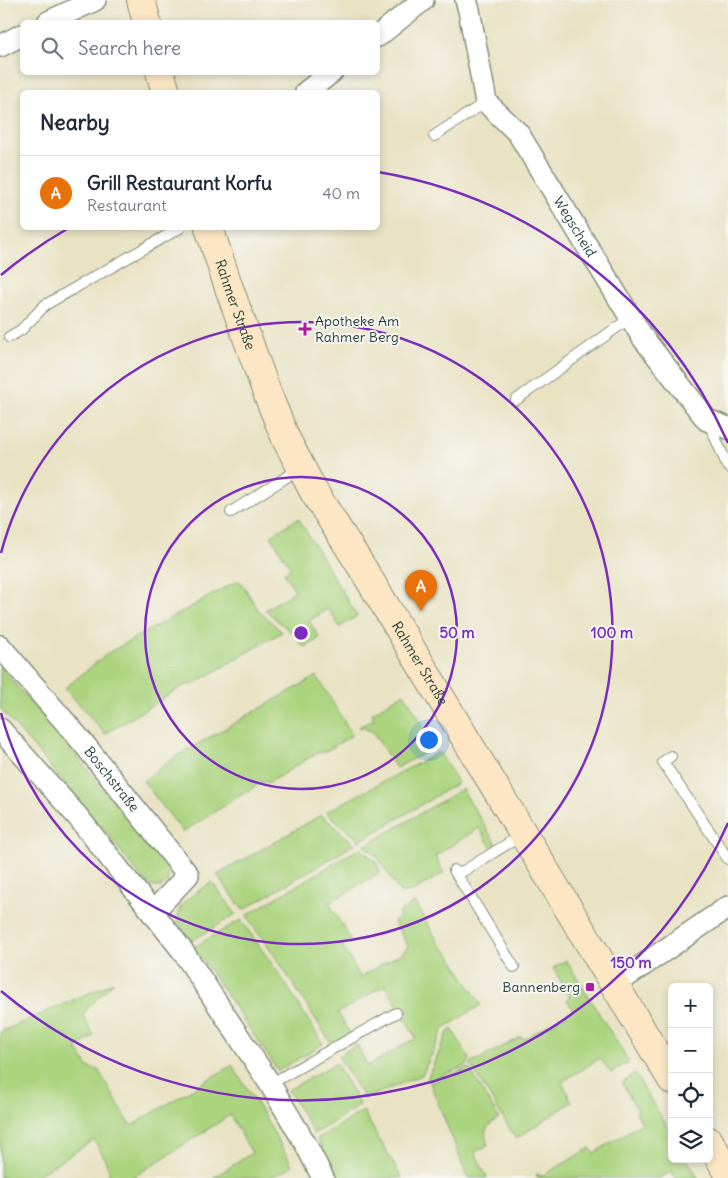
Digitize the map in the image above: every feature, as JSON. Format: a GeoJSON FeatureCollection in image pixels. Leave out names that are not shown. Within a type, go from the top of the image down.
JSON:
{"type":"FeatureCollection","features":[{"type":"Feature","properties":{"kind":"main road"},"geometry":{"type":"LineString","coordinates":[[141,0],[146,20]]}},
{"type":"Feature","properties":{"kind":"main road"},"geometry":{"type":"LineString","coordinates":[[161,75],[165,90]]}},
{"type":"Feature","properties":{"kind":"main road","name":"Rahmer Straße"},"geometry":{"type":"LineString","coordinates":[[210,230],[267,393],[286,439],[314,492],[668,1073]]}},
{"type":"Feature","properties":{"kind":"main road"},"geometry":{"type":"LineString","coordinates":[[713,1148],[728,1172]]}},
{"type":"Feature","properties":{"kind":"street"},"geometry":{"type":"LineString","coordinates":[[52,20],[95,0]]}},
{"type":"Feature","properties":{"kind":"street"},"geometry":{"type":"LineString","coordinates":[[380,34],[423,0]]}},
{"type":"Feature","properties":{"kind":"street"},"geometry":{"type":"LineString","coordinates":[[466,0],[486,102]]}},
{"type":"Feature","properties":{"kind":"street"},"geometry":{"type":"LineString","coordinates":[[0,46],[20,36]]}},
{"type":"Feature","properties":{"kind":"street"},"geometry":{"type":"LineString","coordinates":[[309,90],[328,75]]}},
{"type":"Feature","properties":{"kind":"street","name":"Wegscheid"},"geometry":{"type":"LineString","coordinates":[[486,102],[518,134],[643,338],[708,420],[728,428]]}},
{"type":"Feature","properties":{"kind":"street","name":"Boschstraße"},"geometry":{"type":"LineString","coordinates":[[0,646],[84,744],[188,875],[152,913]]}},
{"type":"Feature","properties":{"kind":"street"},"geometry":{"type":"LineString","coordinates":[[0,729],[78,817],[182,950],[270,1084],[305,1143],[323,1178]]}},
{"type":"Feature","properties":{"kind":"street"},"geometry":{"type":"LineString","coordinates":[[614,984],[728,907]]}},
{"type":"Feature","properties":{"kind":"lane"},"geometry":{"type":"LineString","coordinates":[[434,136],[486,102]]}},
{"type":"Feature","properties":{"kind":"lane"},"geometry":{"type":"LineString","coordinates":[[9,337],[21,330],[45,305],[176,230]]}},
{"type":"Feature","properties":{"kind":"lane"},"geometry":{"type":"LineString","coordinates":[[516,400],[630,318]]}},
{"type":"Feature","properties":{"kind":"lane"},"geometry":{"type":"LineString","coordinates":[[708,420],[728,467]]}},
{"type":"Feature","properties":{"kind":"lane"},"geometry":{"type":"LineString","coordinates":[[231,512],[302,468]]}},
{"type":"Feature","properties":{"kind":"lane"},"geometry":{"type":"LineString","coordinates":[[671,756],[663,762],[728,859]]}},
{"type":"Feature","properties":{"kind":"lane"},"geometry":{"type":"LineString","coordinates":[[514,968],[456,873],[523,834]]}},
{"type":"Feature","properties":{"kind":"lane"},"geometry":{"type":"LineString","coordinates":[[270,1084],[396,1013]]}},
{"type":"Feature","properties":{"kind":"green space"},"geometry":{"type":"Polygon","coordinates":[[[299,519],[357,616],[340,627],[328,609],[309,621],[320,638],[308,646],[302,646],[297,637],[265,610],[295,591],[284,573],[291,568],[272,535],[299,519]]]}},
{"type":"Feature","properties":{"kind":"green space"},"geometry":{"type":"Polygon","coordinates":[[[237,581],[241,582],[259,611],[282,632],[192,685],[185,685],[105,734],[65,688],[108,653],[237,581]]]}},
{"type":"Feature","properties":{"kind":"green space"},"geometry":{"type":"Polygon","coordinates":[[[0,666],[70,748],[169,871],[168,881],[162,887],[153,887],[143,880],[104,830],[0,708],[0,666]]]}},
{"type":"Feature","properties":{"kind":"green space"},"geometry":{"type":"Polygon","coordinates":[[[317,676],[352,735],[325,752],[317,753],[270,782],[262,782],[183,832],[143,781],[175,757],[317,676]]]}},
{"type":"Feature","properties":{"kind":"green space"},"geometry":{"type":"Polygon","coordinates":[[[404,693],[436,747],[396,768],[372,731],[359,727],[374,719],[372,713],[404,693]]]}},
{"type":"Feature","properties":{"kind":"green space"},"geometry":{"type":"Polygon","coordinates":[[[439,752],[458,783],[360,841],[326,812],[439,752]]]}},
{"type":"Feature","properties":{"kind":"green space"},"geometry":{"type":"Polygon","coordinates":[[[462,789],[496,844],[491,847],[479,828],[435,856],[444,873],[413,891],[401,894],[377,856],[365,846],[462,789]]]}},
{"type":"Feature","properties":{"kind":"green space"},"geometry":{"type":"Polygon","coordinates":[[[321,815],[355,844],[243,910],[217,875],[321,815]]]}},
{"type":"Feature","properties":{"kind":"green space"},"geometry":{"type":"Polygon","coordinates":[[[360,848],[375,861],[381,872],[329,903],[351,940],[342,945],[360,977],[402,953],[408,946],[394,922],[400,912],[415,902],[440,945],[449,953],[481,1005],[444,1028],[422,1075],[364,1099],[338,1056],[357,1045],[368,1066],[416,1038],[385,985],[338,1013],[350,1033],[332,1045],[247,915],[360,848]]]}},
{"type":"Feature","properties":{"kind":"green space"},"geometry":{"type":"Polygon","coordinates":[[[212,882],[236,914],[190,942],[182,930],[178,913],[186,900],[212,882]]]}},
{"type":"Feature","properties":{"kind":"green space"},"geometry":{"type":"Polygon","coordinates":[[[241,920],[281,977],[323,1044],[278,1071],[194,947],[241,920]]]}},
{"type":"Feature","properties":{"kind":"green space"},"geometry":{"type":"Polygon","coordinates":[[[566,960],[629,1062],[611,1073],[600,1058],[562,1082],[572,1102],[516,1139],[470,1064],[521,1037],[524,1039],[573,1010],[567,999],[570,997],[553,968],[566,960]]]}},
{"type":"Feature","properties":{"kind":"green space"},"geometry":{"type":"Polygon","coordinates":[[[114,982],[83,1015],[94,1036],[76,1048],[89,1068],[99,1071],[131,1126],[232,1065],[262,1112],[292,1165],[287,1170],[268,1178],[213,1178],[252,1153],[230,1115],[132,1178],[107,1178],[109,1175],[108,1168],[94,1140],[33,1178],[0,1178],[0,1032],[114,982]]]}},
{"type":"Feature","properties":{"kind":"green space"},"geometry":{"type":"Polygon","coordinates":[[[452,1029],[470,1060],[466,1066],[428,1081],[427,1079],[448,1032],[452,1029]]]}},
{"type":"Feature","properties":{"kind":"green space"},"geometry":{"type":"Polygon","coordinates":[[[336,1063],[360,1105],[314,1134],[288,1090],[336,1063]]]}},
{"type":"Feature","properties":{"kind":"green space"},"geometry":{"type":"Polygon","coordinates":[[[469,1068],[499,1118],[491,1123],[487,1129],[488,1145],[475,1152],[487,1178],[468,1178],[430,1083],[469,1068]]]}},
{"type":"Feature","properties":{"kind":"green space"},"geometry":{"type":"Polygon","coordinates":[[[635,1074],[668,1128],[668,1163],[689,1163],[698,1178],[676,1178],[671,1171],[661,1178],[538,1178],[536,1174],[542,1176],[590,1148],[594,1153],[642,1123],[636,1112],[638,1111],[622,1083],[635,1074]]]}},
{"type":"Feature","properties":{"kind":"green space"},"geometry":{"type":"Polygon","coordinates":[[[363,1111],[402,1178],[338,1178],[317,1139],[363,1111]]]}},
{"type":"Feature","properties":{"kind":"place","name":"Apotheke Am Rahmer Berg"},"geometry":{"type":"Point","coordinates":[305,329]}},
{"type":"Feature","properties":{"kind":"place","name":"Grill Restaurant Korfu"},"geometry":{"type":"Point","coordinates":[421,611]}},
{"type":"Feature","properties":{"kind":"place","name":"Bannenberg"},"geometry":{"type":"Point","coordinates":[590,987]}}]}
